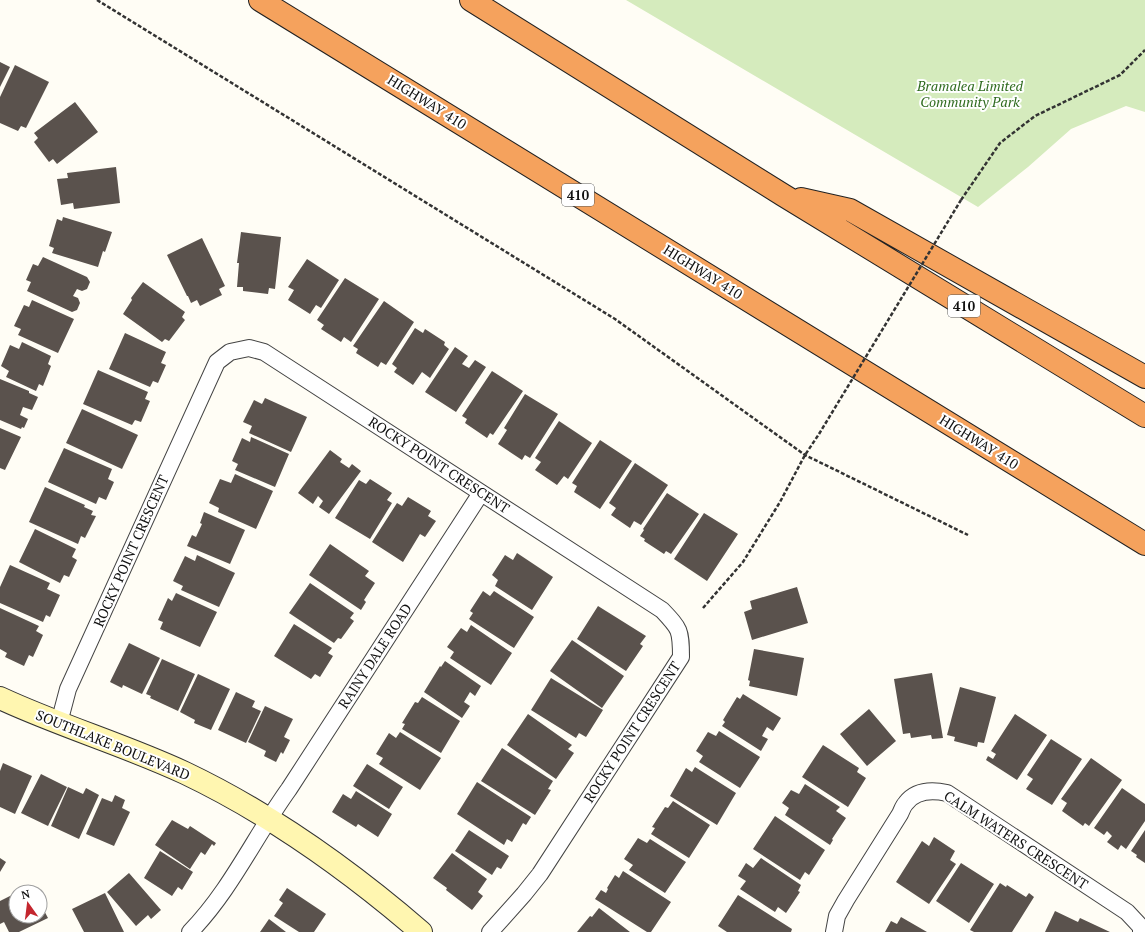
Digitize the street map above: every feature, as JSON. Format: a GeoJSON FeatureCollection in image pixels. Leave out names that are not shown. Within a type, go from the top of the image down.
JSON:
{"type":"FeatureCollection","features":[{"type":"Feature","properties":{"kind":"highway","name":"HIGHWAY 410"},"geometry":{"type":"LineString","coordinates":[[260,0],[1145,544]]}},
{"type":"Feature","properties":{"kind":"highway","name":"410"},"geometry":{"type":"LineString","coordinates":[[471,0],[784,195],[1145,416]]}},
{"type":"Feature","properties":{"kind":"highway"},"geometry":{"type":"LineString","coordinates":[[784,195],[850,210],[1145,377]]}},
{"type":"Feature","properties":{"kind":"street","name":"ROCKY POINT CRESCENT"},"geometry":{"type":"LineString","coordinates":[[58,723],[68,689],[216,362],[230,352],[249,348],[264,352],[662,610],[676,624],[681,637],[680,657],[540,874],[490,932]]}},
{"type":"Feature","properties":{"kind":"street","name":"RAINY DALE ROAD"},"geometry":{"type":"LineString","coordinates":[[190,932],[205,916],[232,879],[269,818],[481,493]]}},
{"type":"Feature","properties":{"kind":"street","name":"SOUTHLAKE BOULEVARD"},"geometry":{"type":"LineString","coordinates":[[0,698],[58,723],[137,752],[187,774],[269,818],[340,866],[368,887],[421,932]]}},
{"type":"Feature","properties":{"kind":"street","name":"CALM WATERS CRESCENT"},"geometry":{"type":"LineString","coordinates":[[834,932],[838,916],[846,900],[906,802],[915,795],[924,791],[935,791],[947,793],[1127,912],[1141,927],[1142,932]]}},
{"type":"Feature","properties":{"kind":"path"},"geometry":{"type":"LineString","coordinates":[[97,0],[615,318],[805,455],[968,536]]}},
{"type":"Feature","properties":{"kind":"path"},"geometry":{"type":"LineString","coordinates":[[703,608],[743,562],[780,502],[805,455],[961,200],[1000,143],[1035,116],[1120,75],[1145,50]]}},
{"type":"Feature","properties":{"kind":"green space","name":"Bramalea Limited Community Park"},"geometry":{"type":"Polygon","coordinates":[[[626,0],[1145,0],[1145,112],[1126,106],[1071,129],[1028,167],[978,207],[626,0]]]}},
{"type":"Feature","properties":{"kind":"building"},"geometry":{"type":"Polygon","coordinates":[[[0,62],[10,67],[0,87],[0,62]]]}},
{"type":"Feature","properties":{"kind":"building"},"geometry":{"type":"Polygon","coordinates":[[[15,65],[49,82],[26,128],[21,126],[18,131],[0,123],[0,97],[15,65]]]}},
{"type":"Feature","properties":{"kind":"building"},"geometry":{"type":"Polygon","coordinates":[[[75,102],[98,132],[57,164],[53,159],[49,162],[34,142],[38,138],[34,133],[75,102]]]}},
{"type":"Feature","properties":{"kind":"building"},"geometry":{"type":"Polygon","coordinates":[[[116,167],[120,203],[74,209],[73,203],[61,205],[57,179],[68,178],[67,173],[116,167]]]}},
{"type":"Feature","properties":{"kind":"building"},"geometry":{"type":"Polygon","coordinates":[[[63,217],[112,232],[105,252],[103,251],[98,267],[52,253],[54,248],[49,246],[57,219],[62,221],[63,217]]]}},
{"type":"Feature","properties":{"kind":"building"},"geometry":{"type":"Polygon","coordinates":[[[241,232],[281,237],[275,289],[269,288],[268,294],[243,291],[243,287],[237,287],[239,263],[237,263],[241,232]]]}},
{"type":"Feature","properties":{"kind":"building"},"geometry":{"type":"Polygon","coordinates":[[[202,238],[225,286],[219,289],[222,295],[200,306],[197,300],[191,303],[167,255],[202,238]]]}},
{"type":"Feature","properties":{"kind":"building"},"geometry":{"type":"Polygon","coordinates":[[[43,257],[87,277],[90,282],[87,289],[82,291],[77,289],[73,296],[78,298],[80,303],[77,310],[72,312],[27,291],[31,282],[26,280],[33,264],[38,266],[43,257]]]}},
{"type":"Feature","properties":{"kind":"building"},"geometry":{"type":"Polygon","coordinates":[[[307,259],[339,280],[321,308],[316,305],[310,314],[288,300],[294,290],[288,287],[307,259]]]}},
{"type":"Feature","properties":{"kind":"building"},"geometry":{"type":"Polygon","coordinates":[[[345,278],[379,299],[351,342],[344,337],[341,342],[321,329],[324,325],[317,320],[345,278]]]}},
{"type":"Feature","properties":{"kind":"building"},"geometry":{"type":"Polygon","coordinates":[[[143,282],[185,312],[182,317],[185,320],[169,341],[165,339],[162,342],[123,314],[132,300],[131,298],[143,282]]]}},
{"type":"Feature","properties":{"kind":"building"},"geometry":{"type":"Polygon","coordinates":[[[32,300],[74,319],[58,353],[18,335],[21,329],[14,326],[24,305],[29,307],[32,300]]]}},
{"type":"Feature","properties":{"kind":"building"},"geometry":{"type":"Polygon","coordinates":[[[384,301],[414,322],[386,365],[381,362],[378,367],[356,353],[358,349],[353,346],[384,301]]]}},
{"type":"Feature","properties":{"kind":"building"},"geometry":{"type":"Polygon","coordinates":[[[415,328],[423,333],[425,329],[445,342],[444,345],[449,349],[430,378],[422,372],[413,385],[394,372],[397,368],[392,364],[415,328]]]}},
{"type":"Feature","properties":{"kind":"building"},"geometry":{"type":"Polygon","coordinates":[[[125,333],[166,352],[161,363],[166,365],[158,383],[153,381],[150,387],[109,369],[125,333]]]}},
{"type":"Feature","properties":{"kind":"building"},"geometry":{"type":"Polygon","coordinates":[[[22,342],[51,356],[48,364],[51,366],[43,386],[39,384],[36,391],[6,377],[9,371],[1,366],[10,345],[19,349],[22,342]]]}},
{"type":"Feature","properties":{"kind":"building"},"geometry":{"type":"Polygon","coordinates":[[[455,347],[468,356],[462,364],[469,368],[475,360],[486,367],[456,412],[425,392],[455,347]]]}},
{"type":"Feature","properties":{"kind":"building"},"geometry":{"type":"Polygon","coordinates":[[[98,370],[148,392],[145,399],[150,401],[141,422],[135,420],[132,425],[83,404],[98,370]]]}},
{"type":"Feature","properties":{"kind":"building"},"geometry":{"type":"Polygon","coordinates":[[[492,371],[523,391],[493,435],[490,433],[487,438],[465,423],[467,419],[462,416],[492,371]]]}},
{"type":"Feature","properties":{"kind":"building"},"geometry":{"type":"Polygon","coordinates":[[[0,379],[29,391],[29,393],[38,397],[32,410],[23,407],[20,415],[28,419],[24,428],[22,427],[21,429],[0,420],[0,379]]]}},
{"type":"Feature","properties":{"kind":"building"},"geometry":{"type":"Polygon","coordinates":[[[525,394],[558,414],[530,458],[525,455],[522,460],[498,444],[507,430],[504,428],[525,394]]]}},
{"type":"Feature","properties":{"kind":"building"},"geometry":{"type":"Polygon","coordinates":[[[265,398],[307,417],[291,452],[249,433],[252,426],[243,422],[254,400],[262,404],[265,398]]]}},
{"type":"Feature","properties":{"kind":"building"},"geometry":{"type":"Polygon","coordinates":[[[82,409],[138,435],[122,469],[66,443],[82,409]]]}},
{"type":"Feature","properties":{"kind":"building"},"geometry":{"type":"Polygon","coordinates":[[[559,421],[592,443],[568,479],[564,476],[557,485],[535,470],[541,462],[535,458],[559,421]]]}},
{"type":"Feature","properties":{"kind":"building"},"geometry":{"type":"Polygon","coordinates":[[[0,428],[21,437],[5,470],[0,468],[0,428]]]}},
{"type":"Feature","properties":{"kind":"building"},"geometry":{"type":"Polygon","coordinates":[[[251,437],[289,454],[275,487],[235,470],[238,464],[232,461],[242,438],[250,442],[251,437]]]}},
{"type":"Feature","properties":{"kind":"building"},"geometry":{"type":"Polygon","coordinates":[[[600,440],[632,461],[600,509],[574,492],[577,486],[572,483],[600,440]]]}},
{"type":"Feature","properties":{"kind":"building"},"geometry":{"type":"Polygon","coordinates":[[[64,448],[112,469],[108,479],[114,482],[106,500],[99,497],[96,504],[48,482],[64,448]]]}},
{"type":"Feature","properties":{"kind":"building"},"geometry":{"type":"Polygon","coordinates":[[[330,450],[342,459],[340,462],[349,468],[352,464],[361,471],[329,514],[319,507],[323,501],[318,496],[313,504],[298,493],[330,450]]]}},
{"type":"Feature","properties":{"kind":"building"},"geometry":{"type":"Polygon","coordinates":[[[635,463],[668,485],[641,525],[634,521],[630,528],[611,515],[616,508],[609,503],[635,463]]]}},
{"type":"Feature","properties":{"kind":"building"},"geometry":{"type":"Polygon","coordinates":[[[235,474],[273,491],[256,529],[218,512],[219,508],[209,503],[220,479],[231,483],[235,474]]]}},
{"type":"Feature","properties":{"kind":"building"},"geometry":{"type":"Polygon","coordinates":[[[370,479],[392,493],[387,500],[392,503],[370,539],[335,518],[359,480],[366,484],[370,479]]]}},
{"type":"Feature","properties":{"kind":"building"},"geometry":{"type":"Polygon","coordinates":[[[45,487],[85,505],[84,507],[93,511],[91,515],[96,516],[85,538],[81,536],[78,544],[29,522],[45,487]]]}},
{"type":"Feature","properties":{"kind":"building"},"geometry":{"type":"Polygon","coordinates":[[[667,493],[699,514],[671,554],[666,551],[664,554],[644,541],[645,539],[640,536],[667,493]]]}},
{"type":"Feature","properties":{"kind":"building"},"geometry":{"type":"Polygon","coordinates":[[[408,497],[431,511],[428,516],[436,521],[425,537],[420,534],[403,562],[372,542],[397,503],[402,506],[408,497]]]}},
{"type":"Feature","properties":{"kind":"building"},"geometry":{"type":"Polygon","coordinates":[[[204,512],[245,530],[230,564],[187,546],[192,535],[196,537],[202,524],[200,523],[204,512]]]}},
{"type":"Feature","properties":{"kind":"building"},"geometry":{"type":"Polygon","coordinates":[[[704,513],[738,534],[707,581],[674,559],[704,513]]]}},
{"type":"Feature","properties":{"kind":"building"},"geometry":{"type":"Polygon","coordinates":[[[35,529],[76,549],[72,557],[77,560],[69,577],[64,575],[60,583],[19,562],[35,529]]]}},
{"type":"Feature","properties":{"kind":"building"},"geometry":{"type":"Polygon","coordinates":[[[330,544],[369,571],[365,576],[375,583],[364,600],[366,602],[361,610],[309,575],[330,544]]]}},
{"type":"Feature","properties":{"kind":"building"},"geometry":{"type":"Polygon","coordinates":[[[517,553],[553,577],[532,610],[495,586],[498,580],[492,575],[505,555],[513,560],[517,553]]]}},
{"type":"Feature","properties":{"kind":"building"},"geometry":{"type":"Polygon","coordinates":[[[197,555],[235,573],[219,607],[181,590],[183,586],[173,581],[185,556],[195,561],[197,555]]]}},
{"type":"Feature","properties":{"kind":"building"},"geometry":{"type":"Polygon","coordinates":[[[10,565],[50,583],[47,589],[60,595],[50,617],[46,615],[43,622],[0,603],[0,587],[10,565]]]}},
{"type":"Feature","properties":{"kind":"building"},"geometry":{"type":"Polygon","coordinates":[[[310,583],[354,613],[350,618],[354,621],[341,639],[338,638],[334,643],[289,613],[310,583]]]}},
{"type":"Feature","properties":{"kind":"building"},"geometry":{"type":"Polygon","coordinates":[[[797,587],[808,623],[752,640],[744,612],[752,609],[750,601],[797,587]]]}},
{"type":"Feature","properties":{"kind":"building"},"geometry":{"type":"Polygon","coordinates":[[[483,591],[490,596],[494,591],[534,617],[514,648],[469,619],[473,613],[470,611],[483,591]]]}},
{"type":"Feature","properties":{"kind":"building"},"geometry":{"type":"Polygon","coordinates":[[[176,593],[217,612],[200,647],[160,629],[163,622],[158,620],[168,598],[172,601],[176,593]]]}},
{"type":"Feature","properties":{"kind":"building"},"geometry":{"type":"Polygon","coordinates":[[[598,606],[646,636],[640,644],[643,646],[626,671],[577,639],[598,606]]]}},
{"type":"Feature","properties":{"kind":"building"},"geometry":{"type":"Polygon","coordinates":[[[0,608],[39,626],[36,631],[43,635],[33,657],[29,655],[24,666],[5,657],[7,653],[0,649],[0,608]]]}},
{"type":"Feature","properties":{"kind":"building"},"geometry":{"type":"Polygon","coordinates":[[[294,624],[332,648],[328,653],[333,656],[320,677],[315,674],[311,679],[274,656],[294,624]]]}},
{"type":"Feature","properties":{"kind":"building"},"geometry":{"type":"Polygon","coordinates":[[[471,625],[512,653],[491,685],[450,658],[454,652],[447,647],[461,628],[467,632],[471,625]]]}},
{"type":"Feature","properties":{"kind":"building"},"geometry":{"type":"Polygon","coordinates":[[[572,640],[624,676],[602,708],[550,671],[572,640]]]}},
{"type":"Feature","properties":{"kind":"building"},"geometry":{"type":"Polygon","coordinates":[[[129,643],[160,658],[142,694],[123,685],[122,688],[110,682],[129,643]]]}},
{"type":"Feature","properties":{"kind":"building"},"geometry":{"type":"Polygon","coordinates":[[[754,649],[804,658],[797,696],[749,686],[750,681],[748,680],[754,649]]]}},
{"type":"Feature","properties":{"kind":"building"},"geometry":{"type":"Polygon","coordinates":[[[162,659],[195,674],[178,711],[150,698],[151,696],[146,694],[162,659]]]}},
{"type":"Feature","properties":{"kind":"building"},"geometry":{"type":"Polygon","coordinates":[[[445,661],[481,686],[475,696],[470,692],[464,702],[470,706],[462,718],[424,692],[440,666],[441,667],[445,661]]]}},
{"type":"Feature","properties":{"kind":"building"},"geometry":{"type":"Polygon","coordinates":[[[932,673],[943,738],[932,739],[931,735],[911,738],[910,733],[903,734],[894,679],[932,673]]]}},
{"type":"Feature","properties":{"kind":"building"},"geometry":{"type":"Polygon","coordinates":[[[198,674],[230,689],[211,730],[194,723],[195,720],[180,712],[198,674]]]}},
{"type":"Feature","properties":{"kind":"building"},"geometry":{"type":"Polygon","coordinates":[[[551,678],[603,710],[586,737],[579,733],[576,738],[531,710],[551,678]]]}},
{"type":"Feature","properties":{"kind":"building"},"geometry":{"type":"Polygon","coordinates":[[[960,687],[996,697],[984,743],[978,742],[977,747],[954,741],[955,737],[947,735],[960,687]]]}},
{"type":"Feature","properties":{"kind":"building"},"geometry":{"type":"Polygon","coordinates":[[[236,692],[255,701],[252,707],[261,711],[246,743],[218,730],[236,692]]]}},
{"type":"Feature","properties":{"kind":"building"},"geometry":{"type":"Polygon","coordinates":[[[743,694],[781,718],[773,731],[767,727],[762,736],[768,739],[761,751],[722,726],[725,722],[723,720],[737,697],[740,699],[743,694]]]}},
{"type":"Feature","properties":{"kind":"building"},"geometry":{"type":"Polygon","coordinates":[[[422,697],[460,721],[441,753],[402,729],[405,724],[402,723],[415,702],[418,703],[422,697]]]}},
{"type":"Feature","properties":{"kind":"building"},"geometry":{"type":"Polygon","coordinates":[[[265,706],[293,719],[284,737],[290,740],[283,754],[281,752],[276,762],[264,756],[266,751],[248,742],[265,706]]]}},
{"type":"Feature","properties":{"kind":"building"},"geometry":{"type":"Polygon","coordinates":[[[869,709],[896,741],[867,766],[840,734],[869,709]]]}},
{"type":"Feature","properties":{"kind":"building"},"geometry":{"type":"Polygon","coordinates":[[[528,714],[572,745],[568,749],[574,753],[556,779],[507,745],[528,714]]]}},
{"type":"Feature","properties":{"kind":"building"},"geometry":{"type":"Polygon","coordinates":[[[1015,714],[1047,735],[1017,780],[986,760],[988,756],[993,759],[996,754],[991,751],[1015,714]]]}},
{"type":"Feature","properties":{"kind":"building"},"geometry":{"type":"Polygon","coordinates":[[[719,731],[760,757],[740,788],[699,762],[703,756],[696,751],[708,732],[716,736],[719,731]]]}},
{"type":"Feature","properties":{"kind":"building"},"geometry":{"type":"Polygon","coordinates":[[[400,732],[441,758],[420,790],[379,764],[383,758],[376,754],[389,733],[396,738],[400,732]]]}},
{"type":"Feature","properties":{"kind":"building"},"geometry":{"type":"Polygon","coordinates":[[[1051,739],[1082,759],[1052,805],[1026,789],[1033,779],[1027,775],[1051,739]]]}},
{"type":"Feature","properties":{"kind":"building"},"geometry":{"type":"Polygon","coordinates":[[[823,745],[859,768],[857,772],[866,778],[848,807],[802,777],[823,745]]]}},
{"type":"Feature","properties":{"kind":"building"},"geometry":{"type":"Polygon","coordinates":[[[502,748],[553,781],[548,789],[551,790],[535,815],[481,781],[502,748]]]}},
{"type":"Feature","properties":{"kind":"building"},"geometry":{"type":"Polygon","coordinates":[[[1091,758],[1122,780],[1089,826],[1085,823],[1083,826],[1062,811],[1067,803],[1061,799],[1091,758]]]}},
{"type":"Feature","properties":{"kind":"building"},"geometry":{"type":"Polygon","coordinates":[[[3,763],[32,776],[15,814],[0,807],[0,771],[3,763]]]}},
{"type":"Feature","properties":{"kind":"building"},"geometry":{"type":"Polygon","coordinates":[[[367,764],[403,787],[389,809],[353,786],[367,764]]]}},
{"type":"Feature","properties":{"kind":"building"},"geometry":{"type":"Polygon","coordinates":[[[695,767],[736,793],[717,825],[670,796],[686,768],[692,772],[695,767]]]}},
{"type":"Feature","properties":{"kind":"building"},"geometry":{"type":"Polygon","coordinates":[[[41,774],[67,787],[48,826],[21,813],[41,774]]]}},
{"type":"Feature","properties":{"kind":"building"},"geometry":{"type":"Polygon","coordinates":[[[477,782],[531,817],[526,825],[523,823],[512,842],[507,839],[504,845],[457,814],[477,782]]]}},
{"type":"Feature","properties":{"kind":"building"},"geometry":{"type":"Polygon","coordinates":[[[805,784],[840,807],[836,811],[846,818],[832,839],[833,840],[830,845],[785,815],[789,808],[782,803],[791,790],[799,794],[805,784]]]}},
{"type":"Feature","properties":{"kind":"building"},"geometry":{"type":"Polygon","coordinates":[[[68,787],[83,794],[86,788],[99,795],[79,839],[51,826],[68,787]]]}},
{"type":"Feature","properties":{"kind":"building"},"geometry":{"type":"Polygon","coordinates":[[[1122,788],[1145,804],[1145,821],[1126,849],[1121,845],[1118,850],[1107,842],[1112,836],[1107,831],[1104,835],[1094,828],[1122,788]]]}},
{"type":"Feature","properties":{"kind":"building"},"geometry":{"type":"Polygon","coordinates":[[[356,791],[392,814],[378,837],[358,824],[356,827],[332,812],[343,794],[351,799],[356,791]]]}},
{"type":"Feature","properties":{"kind":"building"},"geometry":{"type":"Polygon","coordinates":[[[115,795],[125,800],[122,808],[130,812],[114,846],[86,834],[102,798],[112,802],[115,795]]]}},
{"type":"Feature","properties":{"kind":"building"},"geometry":{"type":"Polygon","coordinates":[[[673,801],[710,825],[689,858],[651,834],[655,828],[652,827],[665,807],[668,808],[673,801]]]}},
{"type":"Feature","properties":{"kind":"building"},"geometry":{"type":"Polygon","coordinates":[[[775,816],[825,850],[809,875],[805,872],[800,880],[753,849],[775,816]]]}},
{"type":"Feature","properties":{"kind":"building"},"geometry":{"type":"Polygon","coordinates":[[[172,820],[188,829],[190,826],[216,843],[214,846],[212,844],[205,855],[201,852],[190,869],[155,845],[172,820]]]}},
{"type":"Feature","properties":{"kind":"building"},"geometry":{"type":"Polygon","coordinates":[[[469,830],[509,856],[501,869],[497,867],[492,875],[455,851],[469,830]]]}},
{"type":"Feature","properties":{"kind":"building"},"geometry":{"type":"Polygon","coordinates":[[[1145,830],[1145,863],[1136,857],[1137,855],[1131,851],[1145,830]]]}},
{"type":"Feature","properties":{"kind":"building"},"geometry":{"type":"Polygon","coordinates":[[[934,837],[955,851],[950,860],[956,864],[929,904],[896,882],[922,841],[929,846],[934,837]]]}},
{"type":"Feature","properties":{"kind":"building"},"geometry":{"type":"Polygon","coordinates":[[[638,838],[647,843],[650,839],[686,862],[665,893],[629,870],[633,865],[624,859],[638,838]]]}},
{"type":"Feature","properties":{"kind":"building"},"geometry":{"type":"Polygon","coordinates":[[[160,851],[193,872],[182,890],[178,887],[172,896],[144,878],[160,851]]]}},
{"type":"Feature","properties":{"kind":"building"},"geometry":{"type":"Polygon","coordinates":[[[452,853],[487,879],[478,892],[483,896],[472,910],[433,878],[452,853]]]}},
{"type":"Feature","properties":{"kind":"building"},"geometry":{"type":"Polygon","coordinates":[[[0,858],[6,862],[0,872],[0,858]]]}},
{"type":"Feature","properties":{"kind":"building"},"geometry":{"type":"Polygon","coordinates":[[[761,858],[801,885],[798,891],[800,892],[786,913],[778,907],[775,912],[740,889],[746,881],[738,876],[746,863],[753,868],[761,858]]]}},
{"type":"Feature","properties":{"kind":"building"},"geometry":{"type":"Polygon","coordinates":[[[961,863],[994,884],[969,923],[936,901],[961,863]]]}},
{"type":"Feature","properties":{"kind":"building"},"geometry":{"type":"Polygon","coordinates":[[[623,871],[671,902],[651,932],[647,932],[595,899],[601,890],[606,893],[607,888],[615,875],[619,878],[623,871]]]}},
{"type":"Feature","properties":{"kind":"building"},"geometry":{"type":"Polygon","coordinates":[[[129,873],[161,910],[151,919],[148,915],[136,926],[107,892],[129,873]]]}},
{"type":"Feature","properties":{"kind":"building"},"geometry":{"type":"Polygon","coordinates":[[[1000,883],[1006,887],[1007,885],[1026,897],[1029,893],[1034,897],[1012,932],[974,932],[970,930],[1000,883]]]}},
{"type":"Feature","properties":{"kind":"building"},"geometry":{"type":"Polygon","coordinates":[[[287,888],[326,914],[314,932],[299,932],[274,916],[283,903],[279,900],[287,888]]]}},
{"type":"Feature","properties":{"kind":"building"},"geometry":{"type":"Polygon","coordinates":[[[105,893],[124,932],[84,932],[72,909],[105,893]]]}},
{"type":"Feature","properties":{"kind":"building"},"geometry":{"type":"Polygon","coordinates":[[[738,895],[792,929],[791,932],[727,932],[718,926],[738,895]]]}},
{"type":"Feature","properties":{"kind":"building"},"geometry":{"type":"Polygon","coordinates":[[[8,897],[8,924],[36,924],[19,932],[9,932],[4,922],[0,924],[0,901],[8,897]]]}},
{"type":"Feature","properties":{"kind":"building"},"geometry":{"type":"Polygon","coordinates":[[[599,908],[630,932],[577,932],[590,916],[592,917],[599,908]]]}},
{"type":"Feature","properties":{"kind":"building"},"geometry":{"type":"Polygon","coordinates":[[[1055,911],[1078,922],[1080,918],[1110,932],[1045,932],[1055,911]]]}},
{"type":"Feature","properties":{"kind":"building"},"geometry":{"type":"Polygon","coordinates":[[[901,917],[927,932],[885,932],[891,921],[897,924],[901,917]]]}},
{"type":"Feature","properties":{"kind":"building"},"geometry":{"type":"Polygon","coordinates":[[[269,919],[286,932],[260,932],[269,919]]]}}]}
